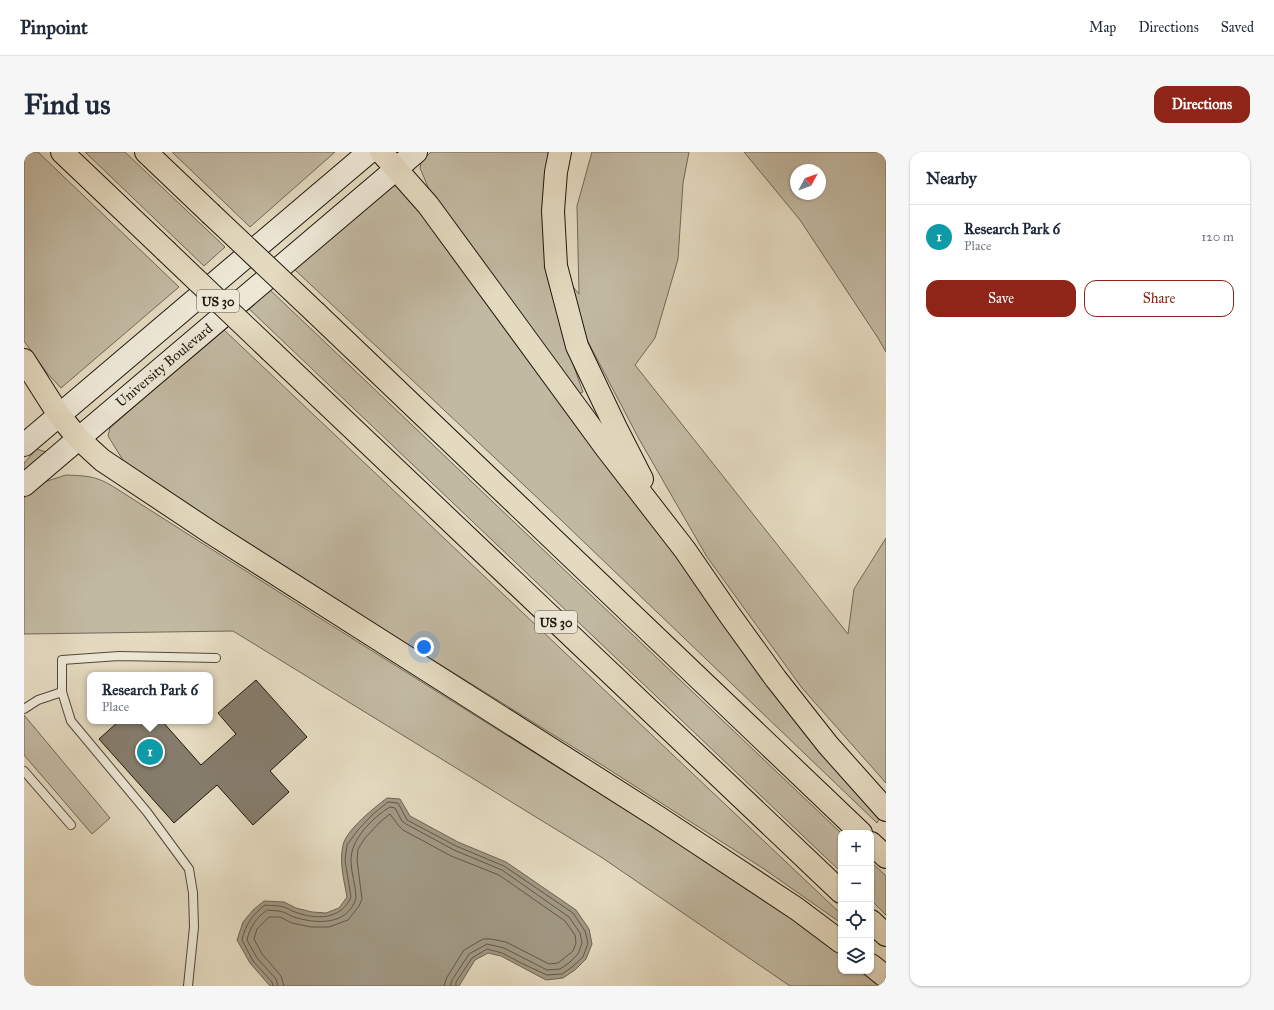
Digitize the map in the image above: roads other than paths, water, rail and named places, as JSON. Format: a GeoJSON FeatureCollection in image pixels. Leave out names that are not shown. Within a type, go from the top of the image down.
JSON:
{"type":"FeatureCollection","features":[{"type":"Feature","properties":{"kind":"highway","name":"US 30"},"geometry":{"type":"LineString","coordinates":[[62,152],[838,889]]}},
{"type":"Feature","properties":{"kind":"highway"},"geometry":{"type":"LineString","coordinates":[[146,152],[858,830]]}},
{"type":"Feature","properties":{"kind":"highway"},"geometry":{"type":"LineString","coordinates":[[381,152],[428,205],[606,448],[685,550]]}},
{"type":"Feature","properties":{"kind":"highway"},"geometry":{"type":"LineString","coordinates":[[560,152],[556,172],[553,211],[556,266],[577,346],[616,428],[649,491],[685,550],[729,614],[781,685],[828,745],[886,810]]}},
{"type":"Feature","properties":{"kind":"highway"},"geometry":{"type":"LineString","coordinates":[[24,360],[59,415],[78,438],[102,460],[210,532],[658,817],[797,909],[838,940]]}},
{"type":"Feature","properties":{"kind":"highway"},"geometry":{"type":"LineString","coordinates":[[874,846],[886,857]]}},
{"type":"Feature","properties":{"kind":"highway"},"geometry":{"type":"LineString","coordinates":[[874,924],[886,935]]}},
{"type":"Feature","properties":{"kind":"highway"},"geometry":{"type":"LineString","coordinates":[[874,968],[886,977]]}},
{"type":"Feature","properties":{"kind":"main road"},"geometry":{"type":"LineString","coordinates":[[24,445],[369,152]]}},
{"type":"Feature","properties":{"kind":"main road","name":"University Boulevard"},"geometry":{"type":"LineString","coordinates":[[24,485],[416,152]]}},
{"type":"Feature","properties":{"kind":"lane"},"geometry":{"type":"LineString","coordinates":[[188,986],[194,927],[193,892],[189,869],[147,812],[71,721],[62,692],[62,660],[119,656],[216,658]]}},
{"type":"Feature","properties":{"kind":"lane"},"geometry":{"type":"LineString","coordinates":[[24,709],[38,700],[62,692]]}},
{"type":"Feature","properties":{"kind":"lane"},"geometry":{"type":"LineString","coordinates":[[24,771],[71,825]]}},
{"type":"Feature","properties":{"kind":"water"},"geometry":{"type":"Polygon","coordinates":[[[387,798],[400,799],[410,816],[458,842],[506,862],[576,910],[589,929],[592,944],[586,959],[575,970],[563,978],[546,980],[501,956],[488,953],[475,960],[459,986],[270,986],[250,963],[237,940],[243,922],[253,910],[264,901],[284,902],[296,908],[312,912],[326,913],[339,908],[347,897],[342,871],[343,845],[355,826],[387,798]]]}},
{"type":"Feature","properties":{"kind":"place","name":"Research Park 6"},"geometry":{"type":"Point","coordinates":[150,752]}}]}
